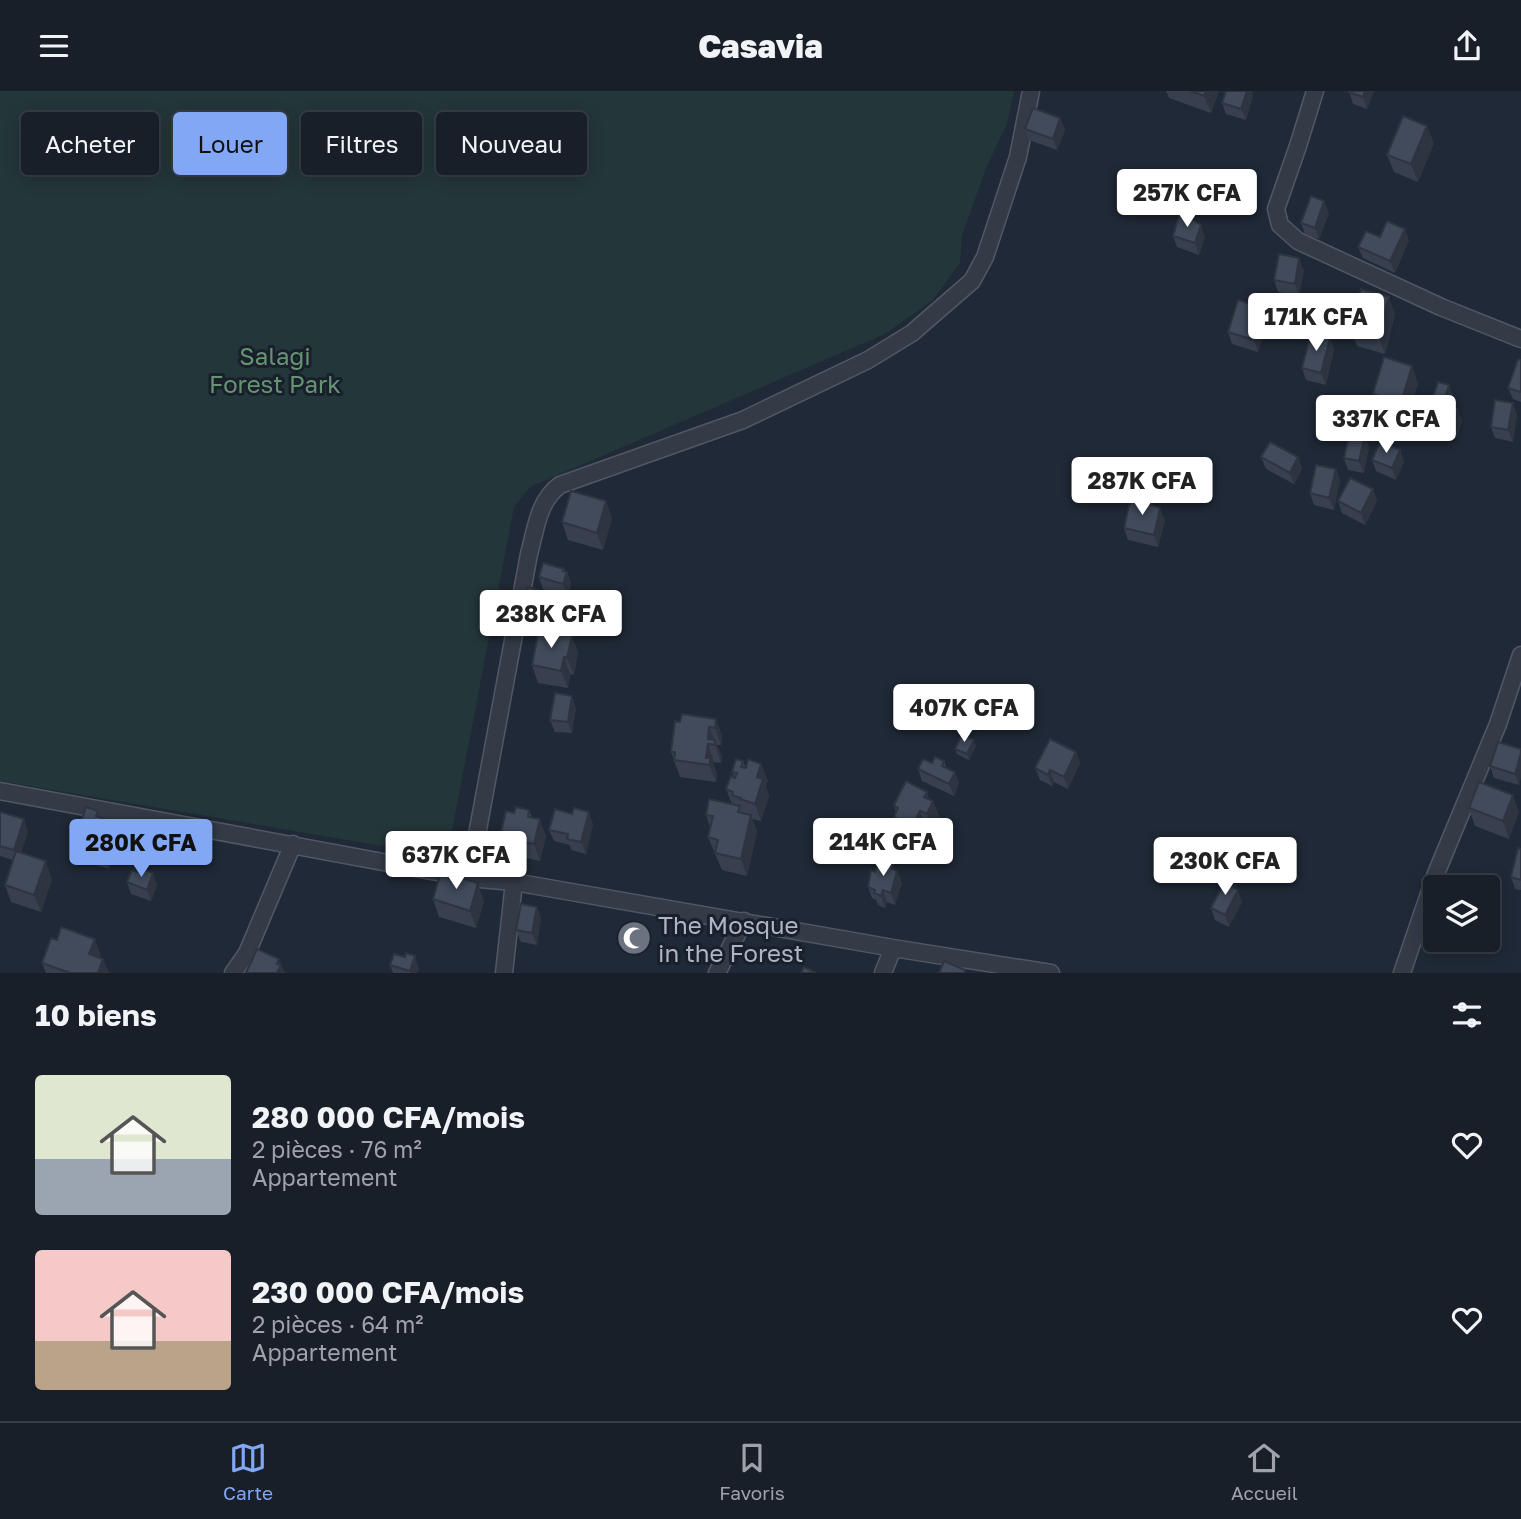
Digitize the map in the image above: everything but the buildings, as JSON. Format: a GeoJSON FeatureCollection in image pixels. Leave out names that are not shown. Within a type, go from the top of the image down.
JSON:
{"type":"FeatureCollection","features":[{"type":"Feature","properties":{"kind":"street"},"geometry":{"type":"LineString","coordinates":[[469,878],[529,554],[543,503],[550,493],[560,485],[743,420],[868,360],[912,333],[972,281],[985,257],[1018,157],[1031,91]]}},
{"type":"Feature","properties":{"kind":"street"},"geometry":{"type":"LineString","coordinates":[[1315,91],[1276,209],[1280,225],[1298,241],[1441,307],[1521,339]]}},
{"type":"Feature","properties":{"kind":"street"},"geometry":{"type":"LineString","coordinates":[[1402,973],[1435,876],[1498,724],[1521,655]]}},
{"type":"Feature","properties":{"kind":"street"},"geometry":{"type":"LineString","coordinates":[[0,791],[469,878],[514,882],[1051,973]]}},
{"type":"Feature","properties":{"kind":"street"},"geometry":{"type":"LineString","coordinates":[[233,973],[247,953],[293,844]]}},
{"type":"Feature","properties":{"kind":"street"},"geometry":{"type":"LineString","coordinates":[[504,973],[514,882]]}},
{"type":"Feature","properties":{"kind":"street"},"geometry":{"type":"LineString","coordinates":[[717,973],[744,921]]}},
{"type":"Feature","properties":{"kind":"street"},"geometry":{"type":"LineString","coordinates":[[883,973],[893,948]]}},
{"type":"Feature","properties":{"kind":"green space","name":"Salagi Forest Park"},"geometry":{"type":"Polygon","coordinates":[[[0,91],[1014,91],[1007,124],[986,168],[962,236],[960,263],[933,300],[885,334],[530,487],[514,507],[447,857],[0,781],[0,91]]]}},
{"type":"Feature","properties":{"kind":"place","name":"The Mosque in the Forest"},"geometry":{"type":"Point","coordinates":[634,938]}}]}
